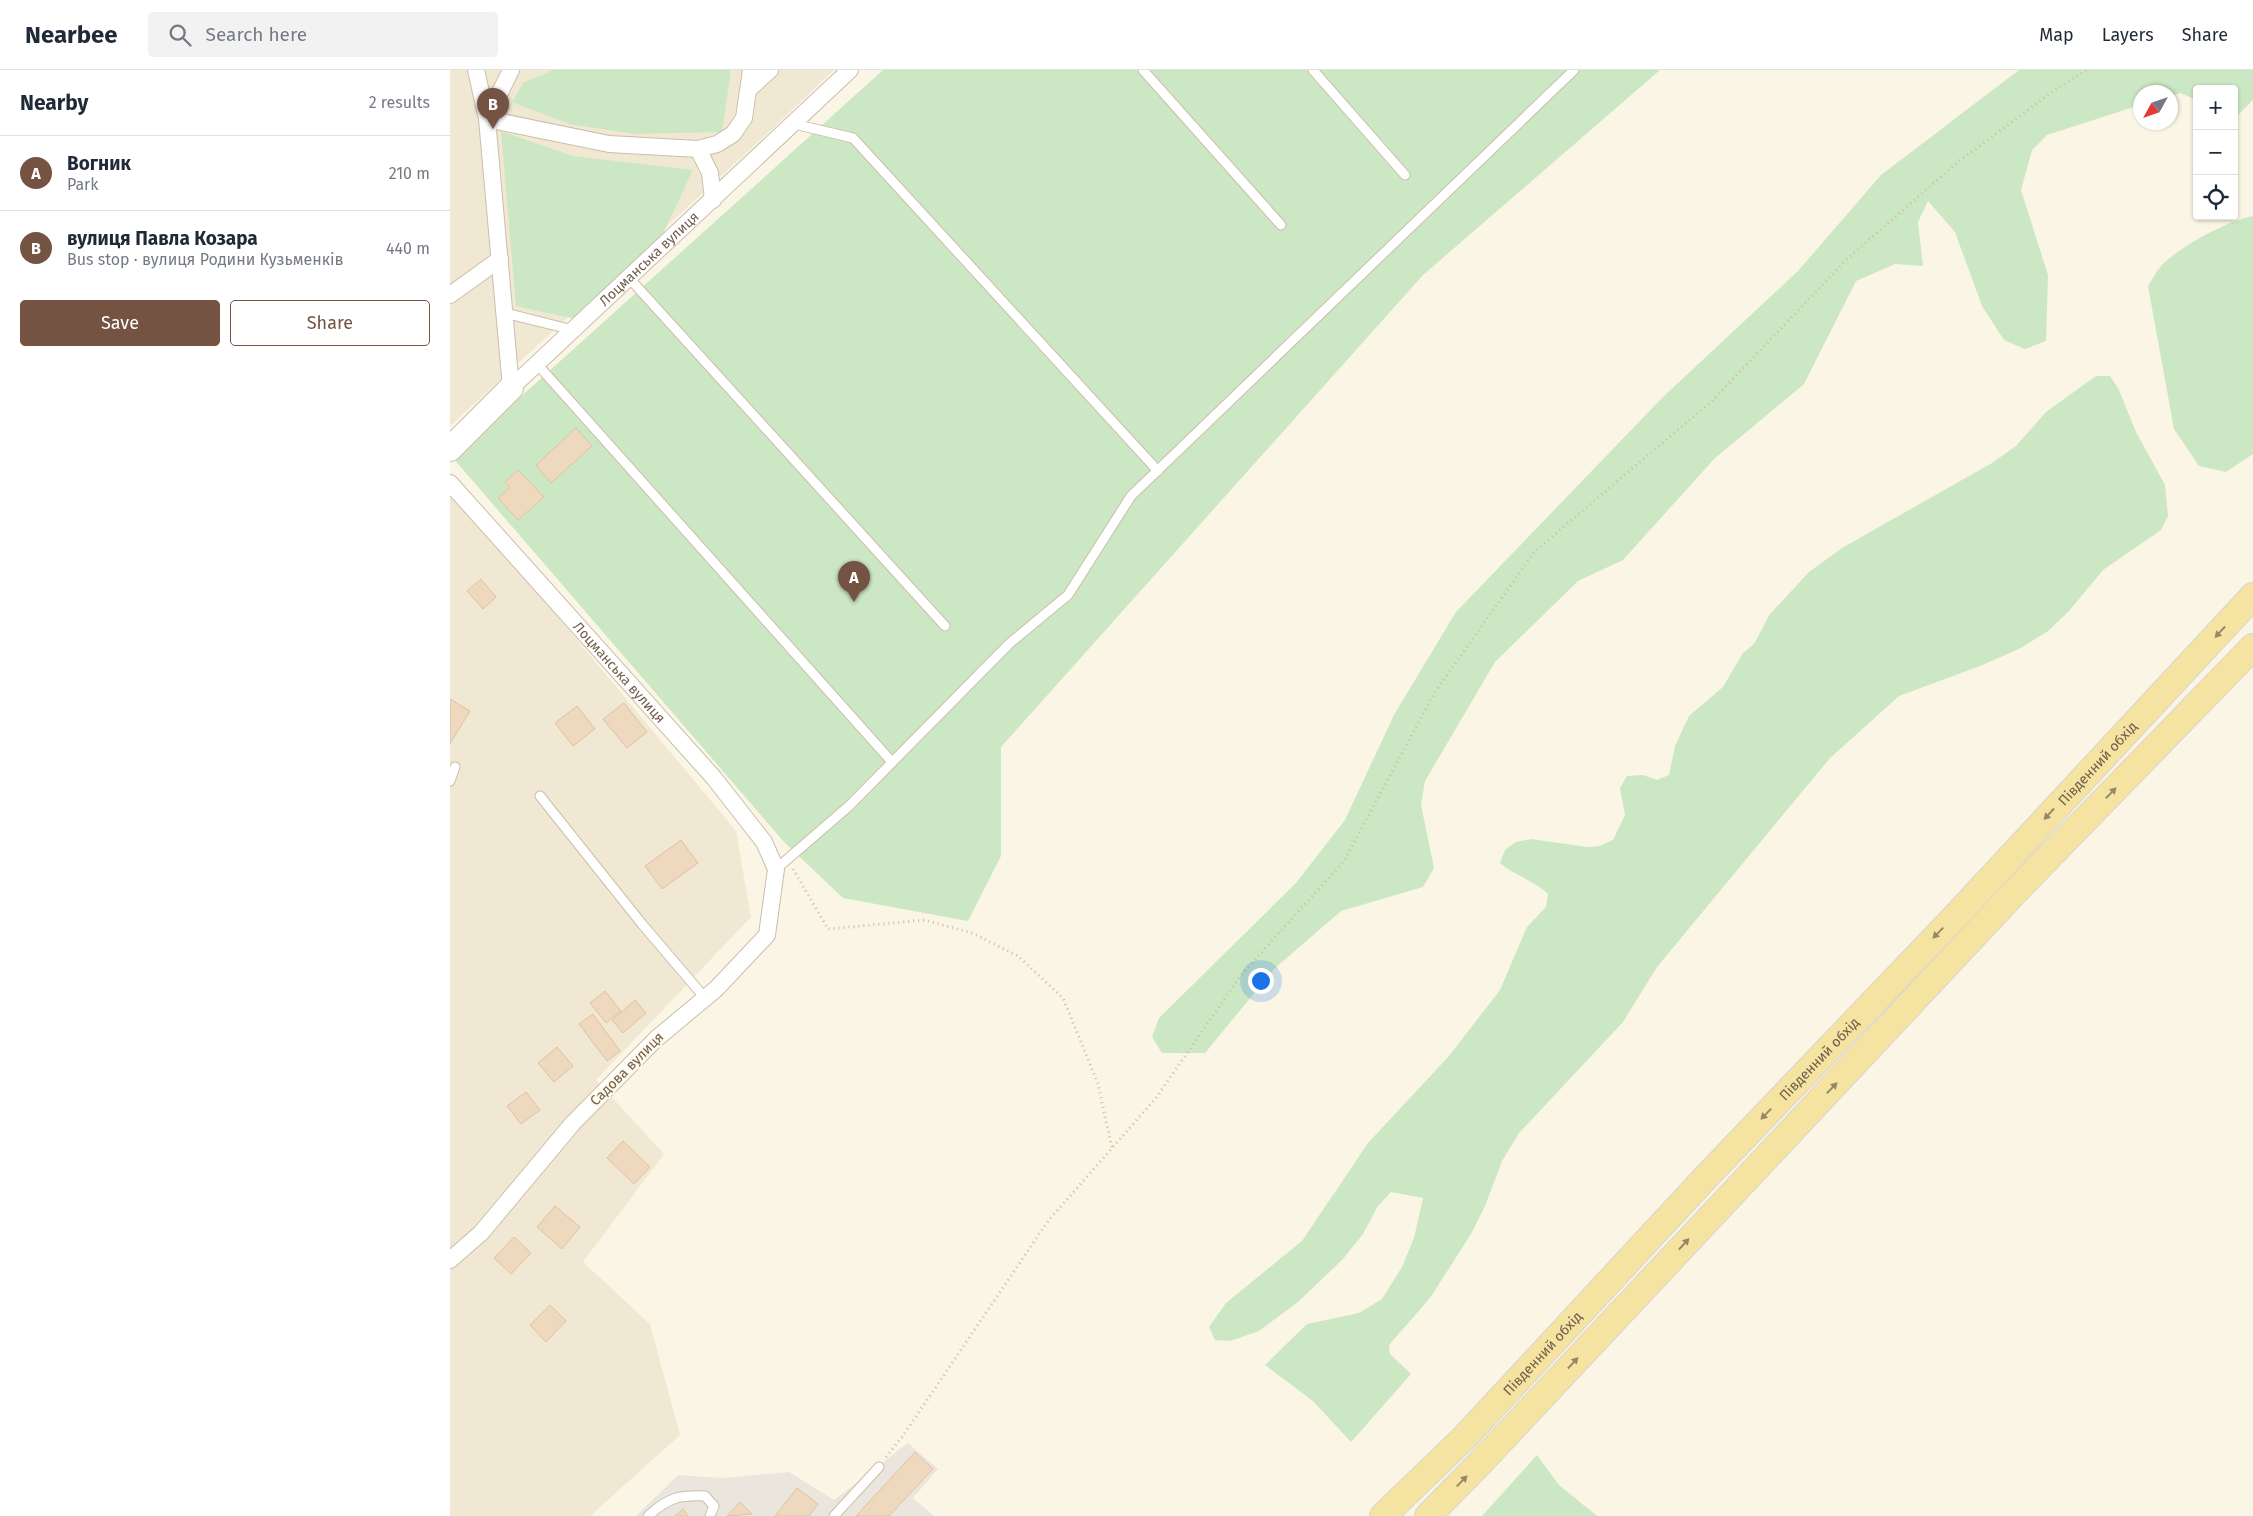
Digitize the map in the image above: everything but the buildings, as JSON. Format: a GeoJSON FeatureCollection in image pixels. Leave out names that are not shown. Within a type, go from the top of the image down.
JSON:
{"type":"FeatureCollection","features":[{"type":"Feature","properties":{"kind":"main road","name":"Південний обхід"},"geometry":{"type":"LineString","coordinates":[[1383,1516],[1464,1438],[1707,1176],[1953,918],[2253,596]]}},
{"type":"Feature","properties":{"kind":"main road","name":"Південний обхід"},"geometry":{"type":"LineString","coordinates":[[1428,1516],[1481,1462],[2016,891],[2253,648]]}},
{"type":"Feature","properties":{"kind":"street"},"geometry":{"type":"LineString","coordinates":[[476,70],[487,119],[511,388]]}},
{"type":"Feature","properties":{"kind":"street"},"geometry":{"type":"LineString","coordinates":[[487,119],[511,70]]}},
{"type":"Feature","properties":{"kind":"street"},"geometry":{"type":"LineString","coordinates":[[487,119],[609,144],[698,149],[717,144],[733,134],[744,118],[750,88],[750,70]]}},
{"type":"Feature","properties":{"kind":"street"},"geometry":{"type":"LineString","coordinates":[[750,88],[770,70]]}},
{"type":"Feature","properties":{"kind":"street","name":"Лоцманська вулиця"},"geometry":{"type":"LineString","coordinates":[[450,449],[511,388],[630,279],[850,70]]}},
{"type":"Feature","properties":{"kind":"street"},"geometry":{"type":"LineString","coordinates":[[698,149],[710,173],[713,200]]}},
{"type":"Feature","properties":{"kind":"street"},"geometry":{"type":"LineString","coordinates":[[450,295],[500,259]]}},
{"type":"Feature","properties":{"kind":"street","name":"Лоцманська вулиця"},"geometry":{"type":"LineString","coordinates":[[450,483],[714,778],[781,864]]}},
{"type":"Feature","properties":{"kind":"street","name":"Садова вулиця"},"geometry":{"type":"LineString","coordinates":[[450,1260],[481,1233],[572,1123],[656,1039],[705,998],[767,935],[781,864]]}},
{"type":"Feature","properties":{"kind":"lane"},"geometry":{"type":"LineString","coordinates":[[1143,70],[1282,225]]}},
{"type":"Feature","properties":{"kind":"lane"},"geometry":{"type":"LineString","coordinates":[[1313,70],[1405,174]]}},
{"type":"Feature","properties":{"kind":"lane"},"geometry":{"type":"LineString","coordinates":[[781,864],[849,806],[1010,643],[1068,595],[1131,496],[1574,70]]}},
{"type":"Feature","properties":{"kind":"lane"},"geometry":{"type":"LineString","coordinates":[[794,124],[853,138],[1158,470]]}},
{"type":"Feature","properties":{"kind":"lane"},"geometry":{"type":"LineString","coordinates":[[630,279],[945,626]]}},
{"type":"Feature","properties":{"kind":"lane"},"geometry":{"type":"LineString","coordinates":[[505,313],[574,330]]}},
{"type":"Feature","properties":{"kind":"lane"},"geometry":{"type":"LineString","coordinates":[[537,364],[892,762]]}},
{"type":"Feature","properties":{"kind":"lane"},"geometry":{"type":"LineString","coordinates":[[450,781],[455,767]]}},
{"type":"Feature","properties":{"kind":"lane"},"geometry":{"type":"LineString","coordinates":[[540,796],[642,924],[705,998]]}},
{"type":"Feature","properties":{"kind":"lane"},"geometry":{"type":"LineString","coordinates":[[834,1516],[879,1467]]}},
{"type":"Feature","properties":{"kind":"lane"},"geometry":{"type":"LineString","coordinates":[[648,1516],[664,1502],[684,1495],[705,1496],[714,1506],[710,1516]]}},
{"type":"Feature","properties":{"kind":"path"},"geometry":{"type":"LineString","coordinates":[[879,1467],[1048,1221],[1156,1098],[1241,975],[1344,861],[1435,692],[1535,551],[1712,401],[1847,259],[1951,168],[2055,90],[2087,70]]}},
{"type":"Feature","properties":{"kind":"path"},"geometry":{"type":"LineString","coordinates":[[781,864],[828,929],[925,920],[972,933],[1018,956],[1064,998],[1098,1084],[1112,1148]]}},
{"type":"Feature","properties":{"kind":"shaded area"},"geometry":{"type":"Polygon","coordinates":[[[450,70],[834,70],[450,426],[450,70]]]}},
{"type":"Feature","properties":{"kind":"shaded area"},"geometry":{"type":"Polygon","coordinates":[[[450,487],[736,831],[751,917],[596,1080],[664,1154],[583,1262],[650,1324],[680,1435],[590,1516],[450,1516],[450,487]]]}},
{"type":"Feature","properties":{"kind":"shaded area"},"geometry":{"type":"Polygon","coordinates":[[[908,1443],[938,1469],[913,1498],[934,1516],[636,1516],[678,1475],[722,1478],[789,1472],[834,1500],[908,1443]]]}},
{"type":"Feature","properties":{"kind":"green space"},"geometry":{"type":"Polygon","coordinates":[[[553,70],[731,70],[722,132],[634,134],[569,124],[512,102],[523,83],[553,70]]]}},
{"type":"Feature","properties":{"kind":"green space"},"geometry":{"type":"Polygon","coordinates":[[[883,70],[1660,70],[1423,275],[1001,747],[1001,856],[968,921],[843,898],[784,842],[453,458],[883,70]]]}},
{"type":"Feature","properties":{"kind":"green space"},"geometry":{"type":"Polygon","coordinates":[[[2019,70],[2253,70],[2253,100],[2238,115],[2238,85],[2193,85],[2193,98],[2178,94],[2178,85],[2133,85],[2133,107],[2047,135],[2032,150],[2021,190],[2048,275],[2046,341],[2025,349],[2004,340],[1982,306],[1955,232],[1928,201],[1918,222],[1923,266],[1895,264],[1856,281],[1804,384],[1714,459],[1623,560],[1578,581],[1495,662],[1425,781],[1421,805],[1434,868],[1423,887],[1341,911],[1274,969],[1205,1053],[1162,1053],[1152,1037],[1159,1018],[1296,883],[1345,820],[1394,715],[1456,612],[1663,397],[1798,271],[1881,175],[2019,70]]]}},
{"type":"Feature","properties":{"kind":"green space"},"geometry":{"type":"Polygon","coordinates":[[[501,131],[573,156],[693,170],[660,240],[575,319],[516,306],[501,131]]]}},
{"type":"Feature","properties":{"kind":"green space"},"geometry":{"type":"Polygon","coordinates":[[[2253,216],[2253,454],[2226,472],[2199,466],[2174,429],[2148,286],[2162,265],[2182,249],[2218,228],[2253,216]]]}},
{"type":"Feature","properties":{"kind":"green space"},"geometry":{"type":"Polygon","coordinates":[[[2096,376],[2110,376],[2118,388],[2136,432],[2165,485],[2168,516],[2161,530],[2103,570],[2069,611],[2048,631],[2021,648],[1980,666],[1899,696],[1830,758],[1657,967],[1623,1022],[1519,1133],[1502,1161],[1485,1206],[1471,1234],[1430,1298],[1389,1345],[1390,1354],[1411,1374],[1351,1442],[1313,1401],[1265,1365],[1307,1324],[1359,1313],[1382,1299],[1402,1267],[1414,1238],[1423,1198],[1391,1192],[1378,1206],[1363,1234],[1343,1259],[1299,1301],[1259,1331],[1230,1341],[1215,1340],[1209,1327],[1226,1303],[1302,1241],[1368,1143],[1449,1056],[1500,990],[1527,927],[1546,907],[1548,894],[1537,885],[1500,863],[1505,850],[1516,842],[1531,839],[1587,847],[1600,846],[1613,840],[1625,815],[1620,788],[1627,776],[1643,775],[1657,780],[1669,775],[1675,746],[1689,716],[1723,687],[1743,653],[1754,644],[1770,614],[1809,572],[1842,548],[1992,463],[2016,446],[2046,412],[2096,376]]]}},
{"type":"Feature","properties":{"kind":"green space"},"geometry":{"type":"Polygon","coordinates":[[[1537,1455],[1559,1485],[1597,1516],[1482,1516],[1537,1455]]]}},
{"type":"Feature","properties":{"kind":"place","name":"вулиця Павла Козара"},"geometry":{"type":"Point","coordinates":[493,129]}},
{"type":"Feature","properties":{"kind":"place","name":"Вогник"},"geometry":{"type":"Point","coordinates":[854,602]}}]}
